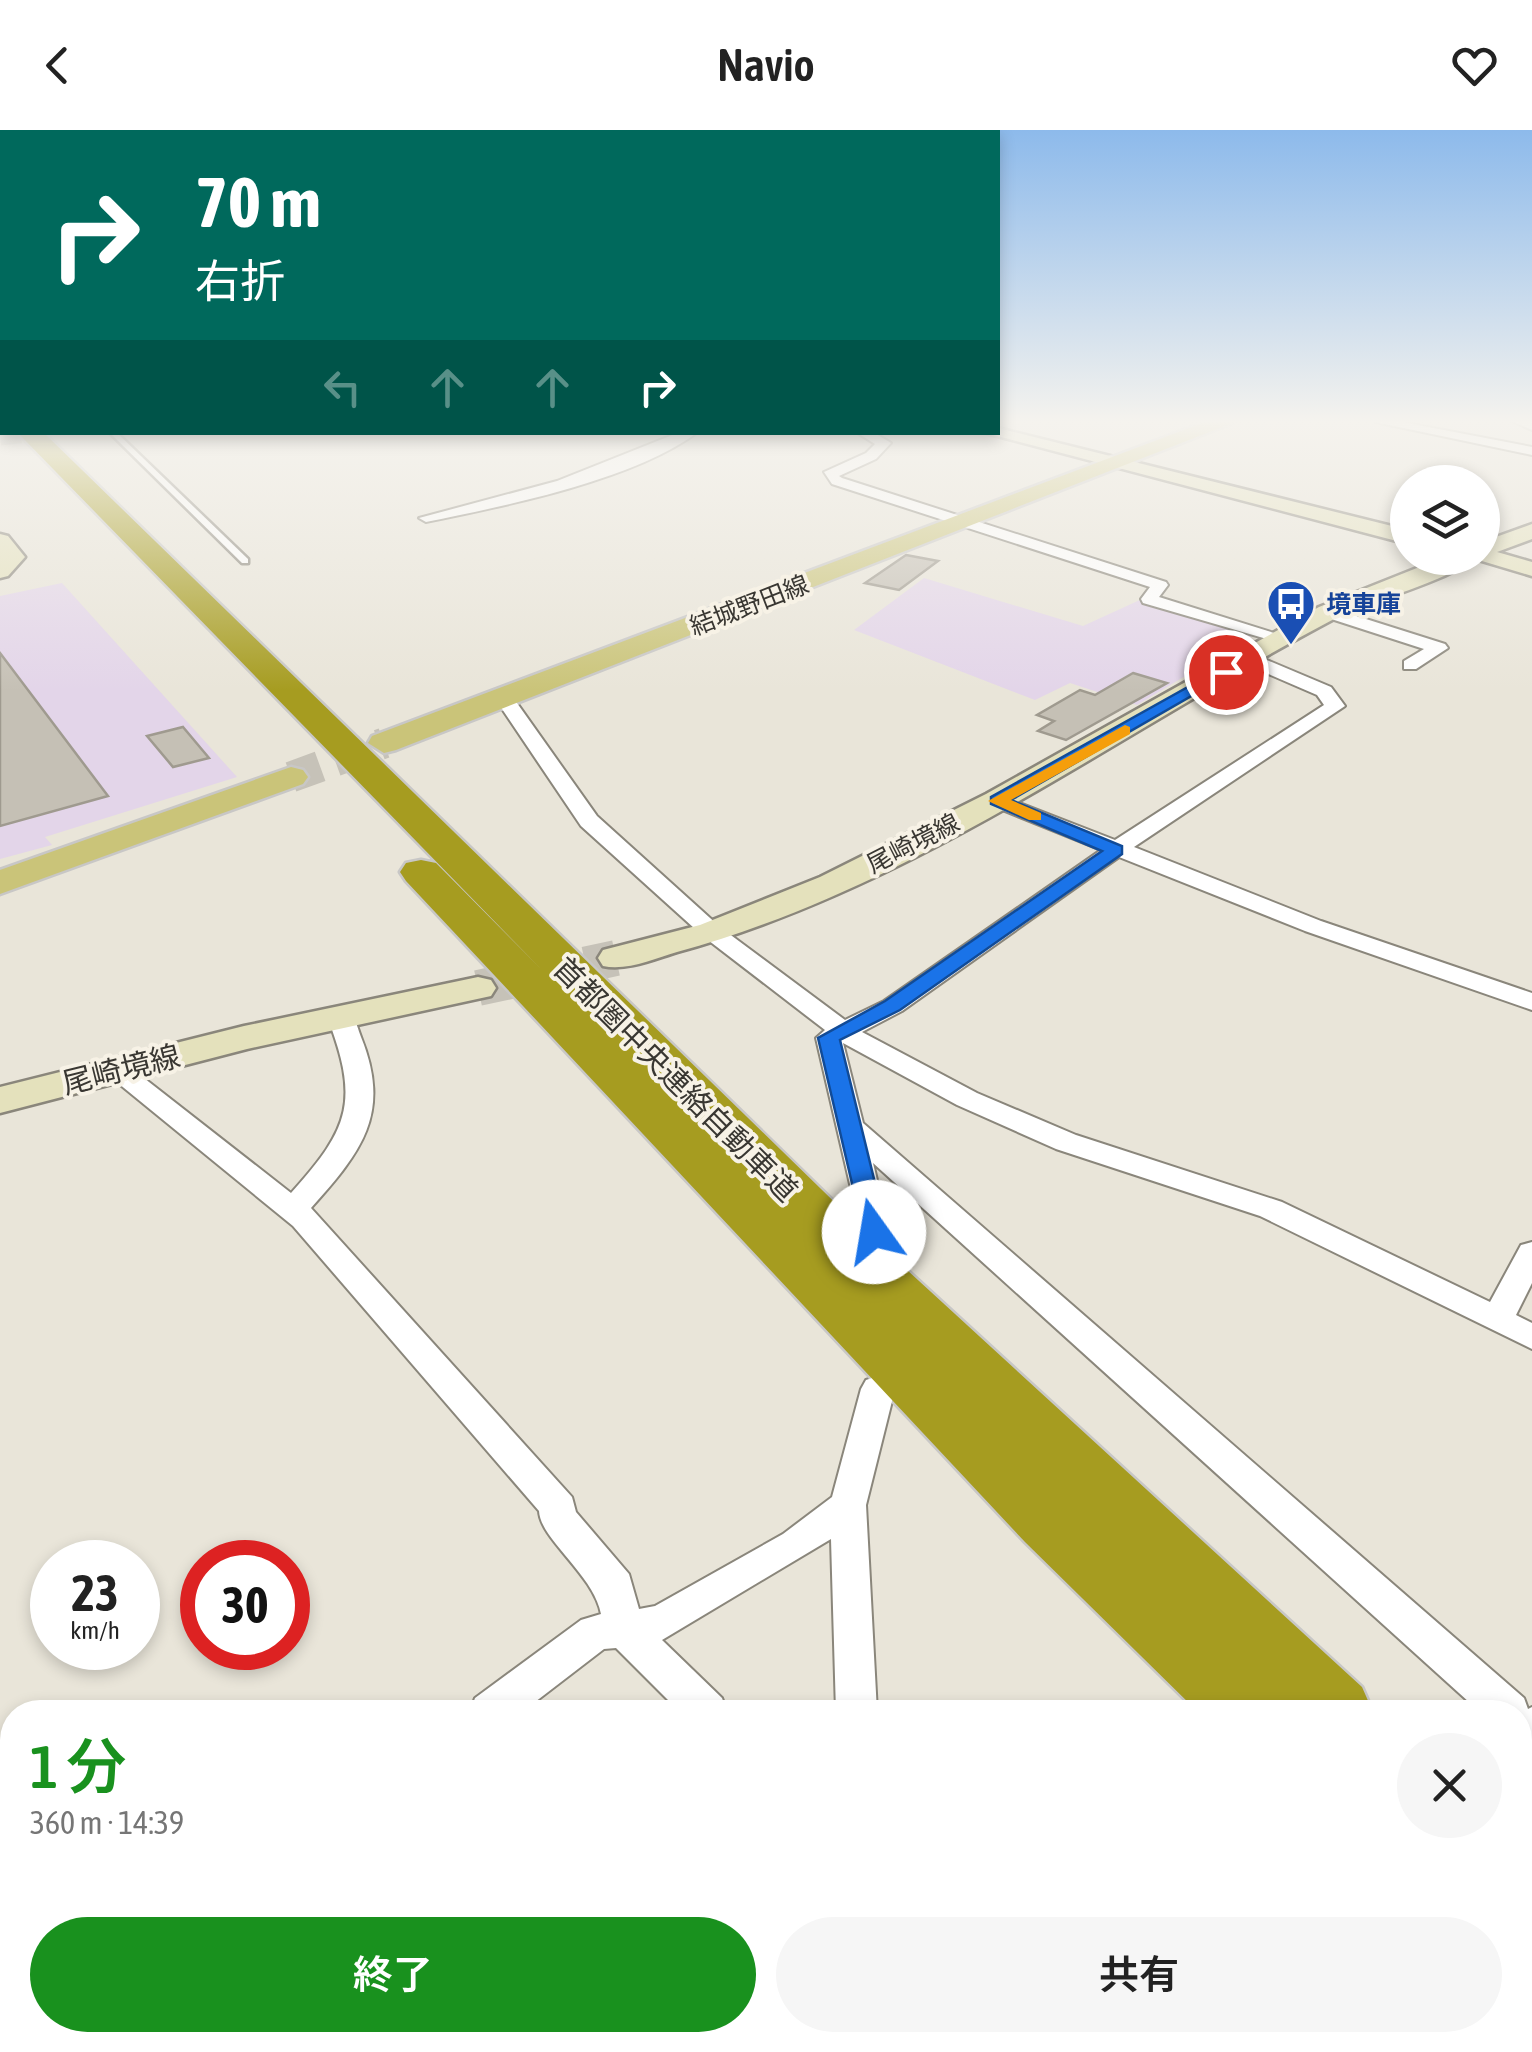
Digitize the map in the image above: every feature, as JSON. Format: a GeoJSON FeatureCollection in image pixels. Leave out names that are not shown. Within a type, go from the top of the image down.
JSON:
{"type":"FeatureCollection","features":[{"type":"Feature","properties":{"kind":"highway","name":"首都圏中央連絡自動車道"},"geometry":{"type":"LineString","coordinates":[[97,512],[697,1163],[1048,1522],[1236,1700]]}},
{"type":"Feature","properties":{"kind":"highway","name":"首都圏中央連絡自動車道"},"geometry":{"type":"LineString","coordinates":[[99,512],[735,1140],[1204,1592],[1323,1700]]}},
{"type":"Feature","properties":{"kind":"main road","name":"結城野田線"},"geometry":{"type":"LineString","coordinates":[[384,742],[504,700],[989,512]]}},
{"type":"Feature","properties":{"kind":"main road"},"geometry":{"type":"LineString","coordinates":[[1308,512],[1390,532]]}},
{"type":"Feature","properties":{"kind":"main road"},"geometry":{"type":"LineString","coordinates":[[1500,544],[1532,530]]}},
{"type":"Feature","properties":{"kind":"main road"},"geometry":{"type":"LineString","coordinates":[[0,541],[13,557],[0,571]]}},
{"type":"Feature","properties":{"kind":"main road"},"geometry":{"type":"LineString","coordinates":[[1500,558],[1532,570]]}},
{"type":"Feature","properties":{"kind":"main road","name":"尾崎境線"},"geometry":{"type":"LineString","coordinates":[[616,958],[712,932],[832,884],[997,801],[1328,612],[1420,575]]}},
{"type":"Feature","properties":{"kind":"main road"},"geometry":{"type":"LineString","coordinates":[[0,883],[291,776]]}},
{"type":"Feature","properties":{"kind":"main road","name":"尾崎境線"},"geometry":{"type":"LineString","coordinates":[[0,1100],[340,1016],[478,988]]}},
{"type":"Feature","properties":{"kind":"street"},"geometry":{"type":"LineString","coordinates":[[426,518],[455,512]]}},
{"type":"Feature","properties":{"kind":"street"},"geometry":{"type":"LineString","coordinates":[[932,512],[1160,585],[1149,599],[1280,638]]}},
{"type":"Feature","properties":{"kind":"street"},"geometry":{"type":"LineString","coordinates":[[1328,612],[1438,648],[1410,665]]}},
{"type":"Feature","properties":{"kind":"street"},"geometry":{"type":"LineString","coordinates":[[874,1232],[829,1038],[893,1006],[1116,850],[1335,706],[1324,690],[1249,658]]}},
{"type":"Feature","properties":{"kind":"street"},"geometry":{"type":"LineString","coordinates":[[504,700],[589,821],[712,932],[845,1033],[967,1099],[1066,1142],[1271,1208],[1532,1338]]}},
{"type":"Feature","properties":{"kind":"street"},"geometry":{"type":"LineString","coordinates":[[997,801],[1116,850],[1532,1002]]}},
{"type":"Feature","properties":{"kind":"street"},"geometry":{"type":"LineString","coordinates":[[292,1210],[331,1167],[363,1116],[362,1074],[340,1016]]}},
{"type":"Feature","properties":{"kind":"street"},"geometry":{"type":"LineString","coordinates":[[116,1070],[292,1210],[558,1508],[556,1516],[614,1586],[624,1629],[696,1700]]}},
{"type":"Feature","properties":{"kind":"street"},"geometry":{"type":"LineString","coordinates":[[850,1127],[1491,1700]]}},
{"type":"Feature","properties":{"kind":"street"},"geometry":{"type":"LineString","coordinates":[[1497,1320],[1532,1253]]}},
{"type":"Feature","properties":{"kind":"street"},"geometry":{"type":"LineString","coordinates":[[856,1700],[848,1505],[878,1389]]}},
{"type":"Feature","properties":{"kind":"street"},"geometry":{"type":"LineString","coordinates":[[506,1700],[595,1633],[662,1623],[796,1544],[848,1505]]}},
{"type":"Feature","properties":{"kind":"lane"},"geometry":{"type":"LineString","coordinates":[[194,512],[245,561]]}},
{"type":"Feature","properties":{"kind":"shaded area"},"geometry":{"type":"Polygon","coordinates":[[[924,578],[1083,626],[1142,599],[1255,634],[1137,705],[1070,683],[1035,700],[854,630],[924,578]]]}},
{"type":"Feature","properties":{"kind":"shaded area"},"geometry":{"type":"Polygon","coordinates":[[[62,583],[237,777],[45,837],[52,845],[0,859],[0,596],[62,583]]]}},
{"type":"Feature","properties":{"kind":"building"},"geometry":{"type":"Polygon","coordinates":[[[906,555],[938,561],[899,590],[865,583],[906,555]]]}},
{"type":"Feature","properties":{"kind":"building"},"geometry":{"type":"Polygon","coordinates":[[[0,653],[108,796],[0,826],[0,653]]]}},
{"type":"Feature","properties":{"kind":"building"},"geometry":{"type":"Polygon","coordinates":[[[1133,673],[1167,683],[1066,740],[1038,731],[1054,721],[1037,715],[1080,690],[1095,695],[1133,673]]]}},
{"type":"Feature","properties":{"kind":"building"},"geometry":{"type":"Polygon","coordinates":[[[183,727],[209,758],[173,767],[147,736],[183,727]]]}},
{"type":"Feature","properties":{"kind":"tunnel"},"geometry":{"type":"LineString","coordinates":[[291,777],[384,743]]}},
{"type":"Feature","properties":{"kind":"tunnel"},"geometry":{"type":"LineString","coordinates":[[478,988],[616,958]]}},
{"type":"Feature","properties":{"kind":"slow traffic"},"geometry":{"type":"LineString","coordinates":[[1035,816],[997,801],[1125,730]]}},
{"type":"Feature","properties":{"kind":"place","name":"境車庫"},"geometry":{"type":"Point","coordinates":[1291,646]}},
{"type":"Feature","properties":{"kind":"route"},"geometry":{"type":"LineString","coordinates":[[874,1232],[829,1038],[893,1006],[1116,850],[997,801],[1226,672]]}}]}
